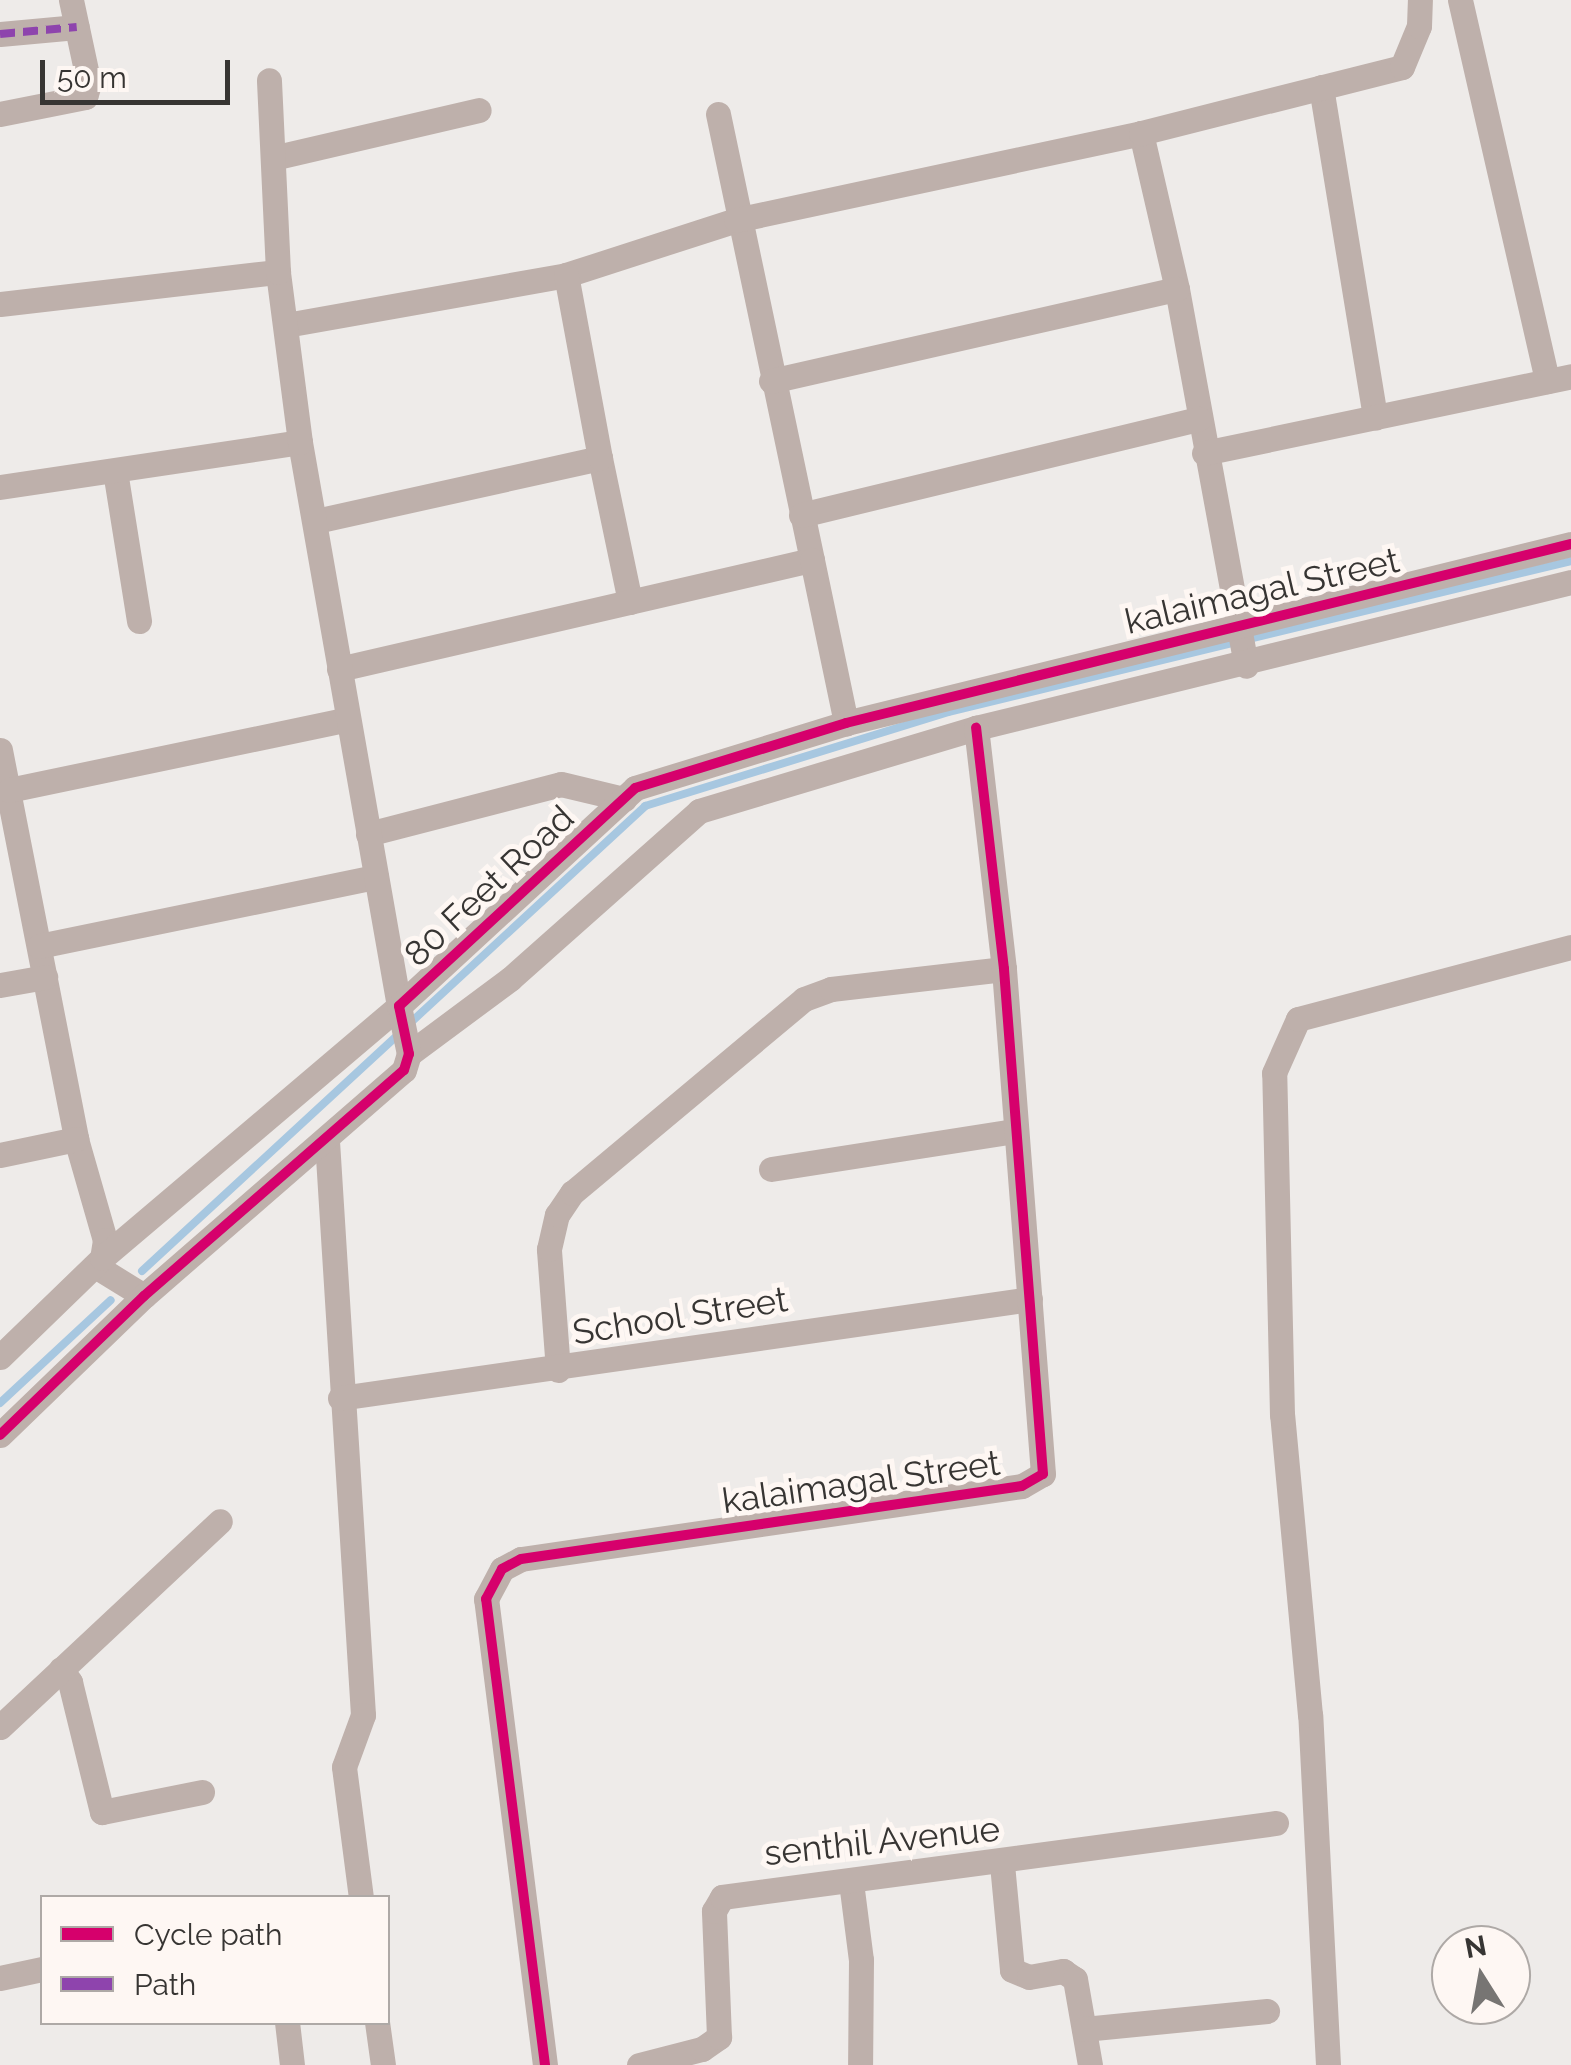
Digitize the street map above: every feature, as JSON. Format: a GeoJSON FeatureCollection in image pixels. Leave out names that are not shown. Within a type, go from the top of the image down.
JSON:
{"type":"FeatureCollection","features":[{"type":"Feature","properties":{"kind":"street"},"geometry":{"type":"LineString","coordinates":[[0,114],[86,97],[71,0]]}},
{"type":"Feature","properties":{"kind":"street"},"geometry":{"type":"LineString","coordinates":[[286,326],[566,275],[736,220],[1140,133],[1402,67],[1419,26],[1420,0]]}},
{"type":"Feature","properties":{"kind":"street"},"geometry":{"type":"LineString","coordinates":[[1204,453],[1559,379],[1460,0]]}},
{"type":"Feature","properties":{"kind":"street"},"geometry":{"type":"LineString","coordinates":[[0,34],[77,27]]}},
{"type":"Feature","properties":{"kind":"street"},"geometry":{"type":"LineString","coordinates":[[270,80],[277,157],[278,272],[300,442],[400,1012]]}},
{"type":"Feature","properties":{"kind":"street"},"geometry":{"type":"LineString","coordinates":[[1321,87],[1375,418]]}},
{"type":"Feature","properties":{"kind":"street"},"geometry":{"type":"LineString","coordinates":[[277,157],[479,110]]}},
{"type":"Feature","properties":{"kind":"street"},"geometry":{"type":"LineString","coordinates":[[718,114],[736,220],[846,723]]}},
{"type":"Feature","properties":{"kind":"street"},"geometry":{"type":"LineString","coordinates":[[1140,133],[1177,289],[1245,662]]}},
{"type":"Feature","properties":{"kind":"street"},"geometry":{"type":"LineString","coordinates":[[0,304],[278,272]]}},
{"type":"Feature","properties":{"kind":"street"},"geometry":{"type":"LineString","coordinates":[[566,275],[630,602]]}},
{"type":"Feature","properties":{"kind":"street"},"geometry":{"type":"LineString","coordinates":[[772,380],[1177,289]]}},
{"type":"Feature","properties":{"kind":"street"},"geometry":{"type":"LineString","coordinates":[[801,515],[1199,419]]}},
{"type":"Feature","properties":{"kind":"street"},"geometry":{"type":"LineString","coordinates":[[0,487],[300,442]]}},
{"type":"Feature","properties":{"kind":"street"},"geometry":{"type":"LineString","coordinates":[[316,521],[600,458]]}},
{"type":"Feature","properties":{"kind":"street"},"geometry":{"type":"LineString","coordinates":[[116,471],[139,621]]}},
{"type":"Feature","properties":{"kind":"street","name":"kalaimagal Street"},"geometry":{"type":"LineString","coordinates":[[966,692],[1571,544]]}},
{"type":"Feature","properties":{"kind":"street"},"geometry":{"type":"LineString","coordinates":[[340,669],[812,560]]}},
{"type":"Feature","properties":{"kind":"street","name":"kalaimagal Street"},"geometry":{"type":"LineString","coordinates":[[545,2065],[486,1599],[491,1582],[521,1560],[1022,1486],[1043,1474],[1004,969],[976,728],[1571,582]]}},
{"type":"Feature","properties":{"kind":"street","name":"80 Feet Road"},"geometry":{"type":"LineString","coordinates":[[0,1357],[101,1265],[400,1012],[635,788],[846,723],[966,692]]}},
{"type":"Feature","properties":{"kind":"street"},"geometry":{"type":"LineString","coordinates":[[9,790],[348,719]]}},
{"type":"Feature","properties":{"kind":"street"},"geometry":{"type":"LineString","coordinates":[[0,1435],[135,1291],[327,1141],[404,1070],[409,1054],[510,979],[698,810],[976,728]]}},
{"type":"Feature","properties":{"kind":"street"},"geometry":{"type":"LineString","coordinates":[[0,750],[76,1139],[104,1240],[101,1265],[135,1291]]}},
{"type":"Feature","properties":{"kind":"street"},"geometry":{"type":"LineString","coordinates":[[368,834],[561,784],[624,799]]}},
{"type":"Feature","properties":{"kind":"street"},"geometry":{"type":"LineString","coordinates":[[39,946],[376,877]]}},
{"type":"Feature","properties":{"kind":"street"},"geometry":{"type":"LineString","coordinates":[[1328,2065],[1310,1715],[1282,1415],[1274,1073],[1298,1019],[1571,946]]}},
{"type":"Feature","properties":{"kind":"street"},"geometry":{"type":"LineString","coordinates":[[558,1370],[550,1248],[557,1216],[572,1193],[804,999],[830,989],[1004,969]]}},
{"type":"Feature","properties":{"kind":"street"},"geometry":{"type":"LineString","coordinates":[[0,985],[45,977]]}},
{"type":"Feature","properties":{"kind":"street","name":"80 Feet Road"},"geometry":{"type":"LineString","coordinates":[[400,1012],[409,1054]]}},
{"type":"Feature","properties":{"kind":"street"},"geometry":{"type":"LineString","coordinates":[[772,1168],[1015,1132]]}},
{"type":"Feature","properties":{"kind":"street"},"geometry":{"type":"LineString","coordinates":[[0,1155],[76,1139]]}},
{"type":"Feature","properties":{"kind":"street"},"geometry":{"type":"LineString","coordinates":[[327,1141],[340,1398],[363,1715],[344,1767],[361,1895]]}},
{"type":"Feature","properties":{"kind":"street","name":"School Street"},"geometry":{"type":"LineString","coordinates":[[340,1398],[558,1370],[1030,1299]]}},
{"type":"Feature","properties":{"kind":"street"},"geometry":{"type":"LineString","coordinates":[[0,1727],[220,1521]]}},
{"type":"Feature","properties":{"kind":"street"},"geometry":{"type":"LineString","coordinates":[[61,1669],[70,1682],[102,1812],[202,1792]]}},
{"type":"Feature","properties":{"kind":"street","name":"senthil Avenue"},"geometry":{"type":"LineString","coordinates":[[640,2065],[702,2049],[719,2036],[714,1911],[722,1897],[1002,1864],[1276,1823]]}},
{"type":"Feature","properties":{"kind":"street"},"geometry":{"type":"LineString","coordinates":[[1002,1864],[1012,1970],[1029,1977],[1063,1972],[1075,1979],[1090,2065]]}},
{"type":"Feature","properties":{"kind":"street"},"geometry":{"type":"LineString","coordinates":[[851,1882],[861,1960],[860,2065]]}},
{"type":"Feature","properties":{"kind":"street"},"geometry":{"type":"LineString","coordinates":[[0,1978],[40,1969]]}},
{"type":"Feature","properties":{"kind":"street"},"geometry":{"type":"LineString","coordinates":[[1084,2028],[1267,2010]]}},
{"type":"Feature","properties":{"kind":"street"},"geometry":{"type":"LineString","coordinates":[[287,2025],[292,2065]]}},
{"type":"Feature","properties":{"kind":"street"},"geometry":{"type":"LineString","coordinates":[[377,2025],[383,2065]]}},
{"type":"Feature","properties":{"kind":"waterway"},"geometry":{"type":"LineString","coordinates":[[408,1025],[645,806],[948,712],[1571,561]]}},
{"type":"Feature","properties":{"kind":"waterway"},"geometry":{"type":"LineString","coordinates":[[142,1271],[398,1035]]}},
{"type":"Feature","properties":{"kind":"waterway"},"geometry":{"type":"LineString","coordinates":[[0,1403],[111,1300]]}},
{"type":"Feature","properties":{"kind":"marked path"},"geometry":{"type":"LineString","coordinates":[[0,34],[77,27]]}},
{"type":"Feature","properties":{"kind":"cycle path"},"geometry":{"type":"LineString","coordinates":[[0,1435],[144,1296],[404,1070],[409,1054],[399,1006],[635,788],[846,723],[1571,544]]}},
{"type":"Feature","properties":{"kind":"cycle path"},"geometry":{"type":"LineString","coordinates":[[545,2065],[486,1599],[502,1569],[521,1559],[1022,1486],[1043,1474],[1004,969],[976,728]]}}]}
